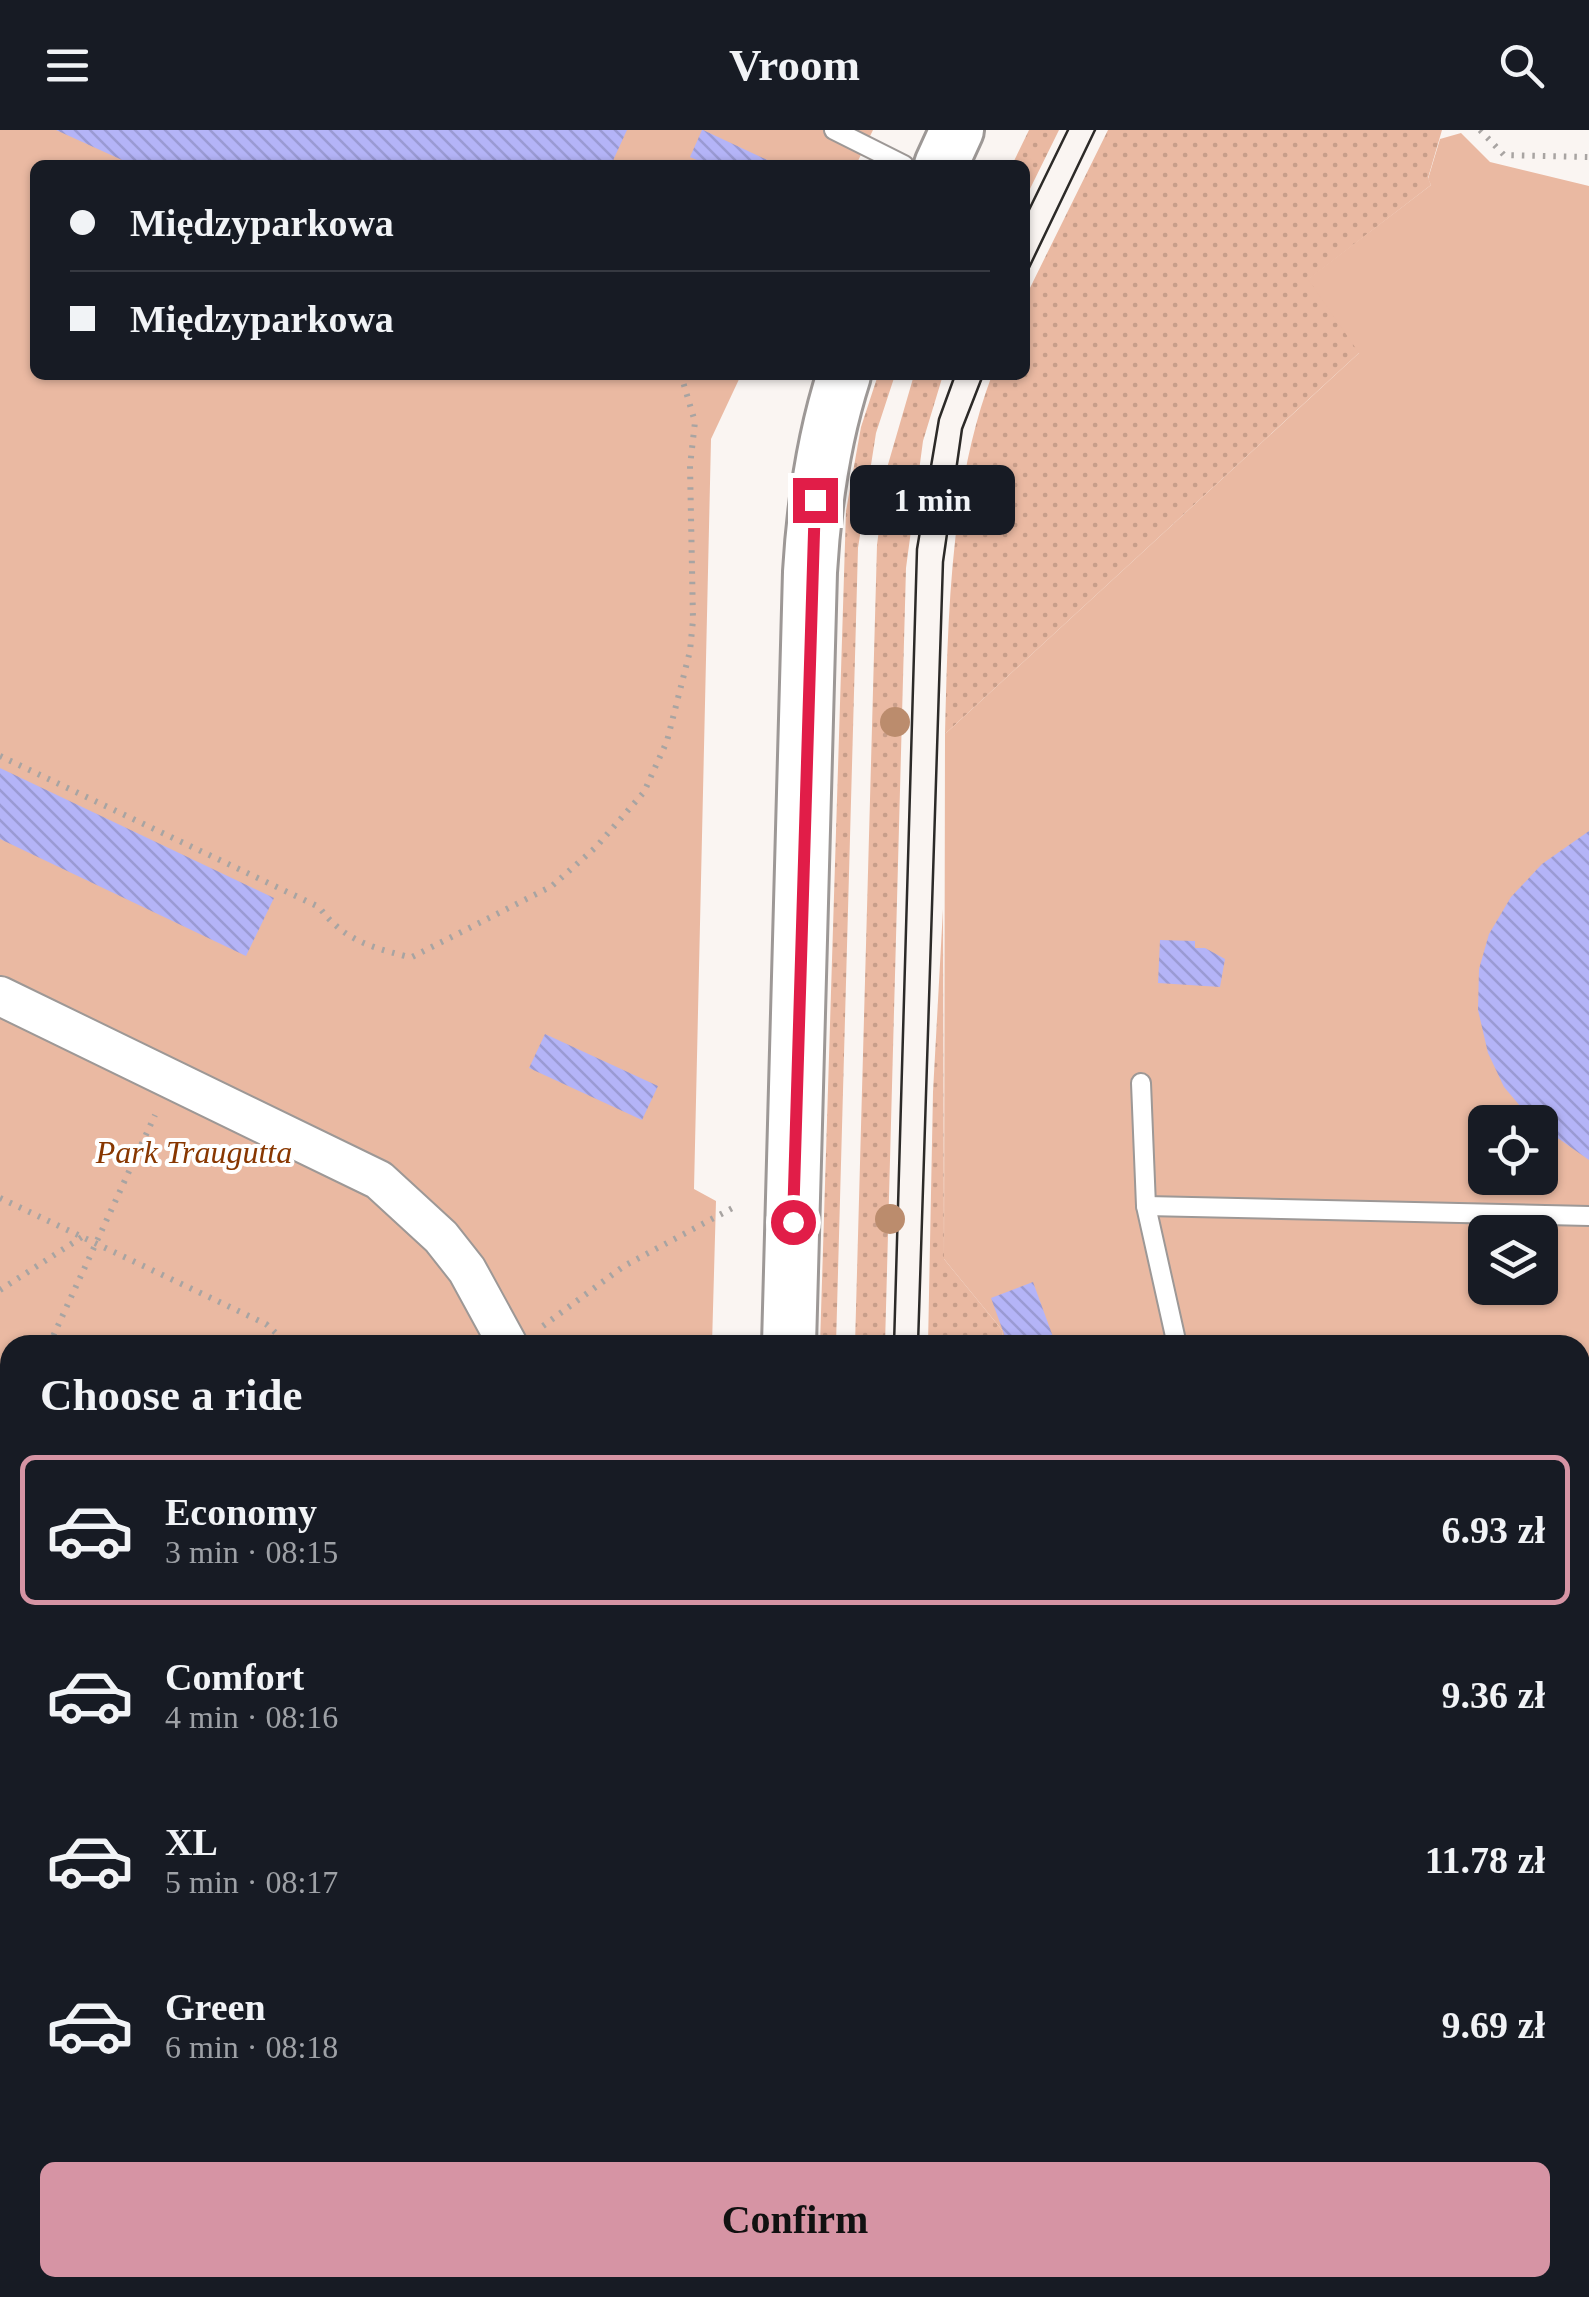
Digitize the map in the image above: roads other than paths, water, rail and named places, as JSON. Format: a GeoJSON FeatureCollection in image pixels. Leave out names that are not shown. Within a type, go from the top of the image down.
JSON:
{"type":"FeatureCollection","features":[{"type":"Feature","properties":{"kind":"street"},"geometry":{"type":"LineString","coordinates":[[942,160],[957,130]]}},
{"type":"Feature","properties":{"kind":"street"},"geometry":{"type":"LineString","coordinates":[[789,1335],[810,572],[815,500],[827,428],[842,380]]}},
{"type":"Feature","properties":{"kind":"street"},"geometry":{"type":"LineString","coordinates":[[0,996],[380,1180],[422,1217],[517,1335]]}},
{"type":"Feature","properties":{"kind":"lane"},"geometry":{"type":"LineString","coordinates":[[834,130],[894,160]]}},
{"type":"Feature","properties":{"kind":"lane"},"geometry":{"type":"LineString","coordinates":[[1141,1083],[1146,1206],[1175,1335]]}},
{"type":"Feature","properties":{"kind":"lane"},"geometry":{"type":"LineString","coordinates":[[1146,1206],[1589,1216]]}},
{"type":"Feature","properties":{"kind":"tram line"},"geometry":{"type":"LineString","coordinates":[[1030,208],[1068,130]]}},
{"type":"Feature","properties":{"kind":"tram line"},"geometry":{"type":"LineString","coordinates":[[1030,266],[1095,130]]}},
{"type":"Feature","properties":{"kind":"tram line"},"geometry":{"type":"LineString","coordinates":[[894,1335],[917,549],[939,419],[953,380]]}},
{"type":"Feature","properties":{"kind":"tram line"},"geometry":{"type":"LineString","coordinates":[[918,1335],[943,562],[962,429],[981,380]]}},
{"type":"Feature","properties":{"kind":"park label","name":"Park Traugutta"},"geometry":{"type":"Point","coordinates":[194,1152]}}]}
